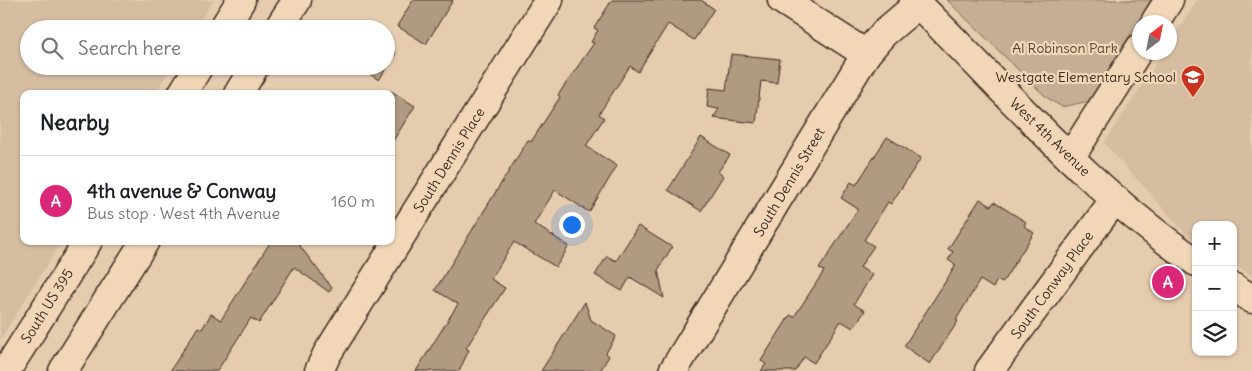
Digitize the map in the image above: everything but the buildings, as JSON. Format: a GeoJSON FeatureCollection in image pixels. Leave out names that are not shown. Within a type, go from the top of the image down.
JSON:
{"type":"FeatureCollection","features":[{"type":"Feature","properties":{"kind":"main road"},"geometry":{"type":"LineString","coordinates":[[229,20],[241,0]]}},
{"type":"Feature","properties":{"kind":"main road"},"geometry":{"type":"LineString","coordinates":[[284,20],[296,0]]}},
{"type":"Feature","properties":{"kind":"main road","name":"South Dennis Place"},"geometry":{"type":"LineString","coordinates":[[319,371],[327,354],[549,0]]}},
{"type":"Feature","properties":{"kind":"main road"},"geometry":{"type":"LineString","coordinates":[[782,0],[866,54]]}},
{"type":"Feature","properties":{"kind":"main road"},"geometry":{"type":"LineString","coordinates":[[1159,15],[1169,0]]}},
{"type":"Feature","properties":{"kind":"main road","name":"South Dennis Street"},"geometry":{"type":"LineString","coordinates":[[673,371],[866,54],[884,33],[916,2]]}},
{"type":"Feature","properties":{"kind":"main road","name":"West 4th Avenue"},"geometry":{"type":"LineString","coordinates":[[916,2],[1040,131],[1115,199],[1192,259]]}},
{"type":"Feature","properties":{"kind":"main road"},"geometry":{"type":"LineString","coordinates":[[1070,158],[1132,60]]}},
{"type":"Feature","properties":{"kind":"main road"},"geometry":{"type":"LineString","coordinates":[[184,90],[194,75]]}},
{"type":"Feature","properties":{"kind":"main road"},"geometry":{"type":"LineString","coordinates":[[240,90],[250,75]]}},
{"type":"Feature","properties":{"kind":"main road","name":"South Conway Place"},"geometry":{"type":"LineString","coordinates":[[989,371],[1115,199]]}},
{"type":"Feature","properties":{"kind":"main road","name":"South US 395"},"geometry":{"type":"LineString","coordinates":[[6,371],[85,245]]}},
{"type":"Feature","properties":{"kind":"main road"},"geometry":{"type":"LineString","coordinates":[[63,371],[142,245]]}},
{"type":"Feature","properties":{"kind":"main road"},"geometry":{"type":"LineString","coordinates":[[1237,290],[1252,299]]}},
{"type":"Feature","properties":{"kind":"shaded area"},"geometry":{"type":"Polygon","coordinates":[[[0,0],[214,0],[201,20],[20,20],[20,75],[167,75],[157,90],[20,90],[20,245],[59,245],[0,340],[0,0]]]}},
{"type":"Feature","properties":{"kind":"shaded area","name":"Westgate Elementary School"},"geometry":{"type":"Polygon","coordinates":[[[1197,0],[1252,0],[1252,276],[1237,267],[1237,221],[1192,221],[1192,238],[1186,234],[1104,143],[1158,60],[1177,60],[1177,31],[1197,0]]]}},
{"type":"Feature","properties":{"kind":"green space","name":"Al Robinson Park"},"geometry":{"type":"Polygon","coordinates":[[[947,0],[1152,0],[1143,15],[1132,15],[1132,32],[1089,101],[1062,107],[1046,97],[947,0]]]}},
{"type":"Feature","properties":{"kind":"place","name":"Westgate Elementary School"},"geometry":{"type":"Point","coordinates":[1193,98]}},
{"type":"Feature","properties":{"kind":"place","name":"4th avenue & Conway"},"geometry":{"type":"Point","coordinates":[1168,282]}}]}
